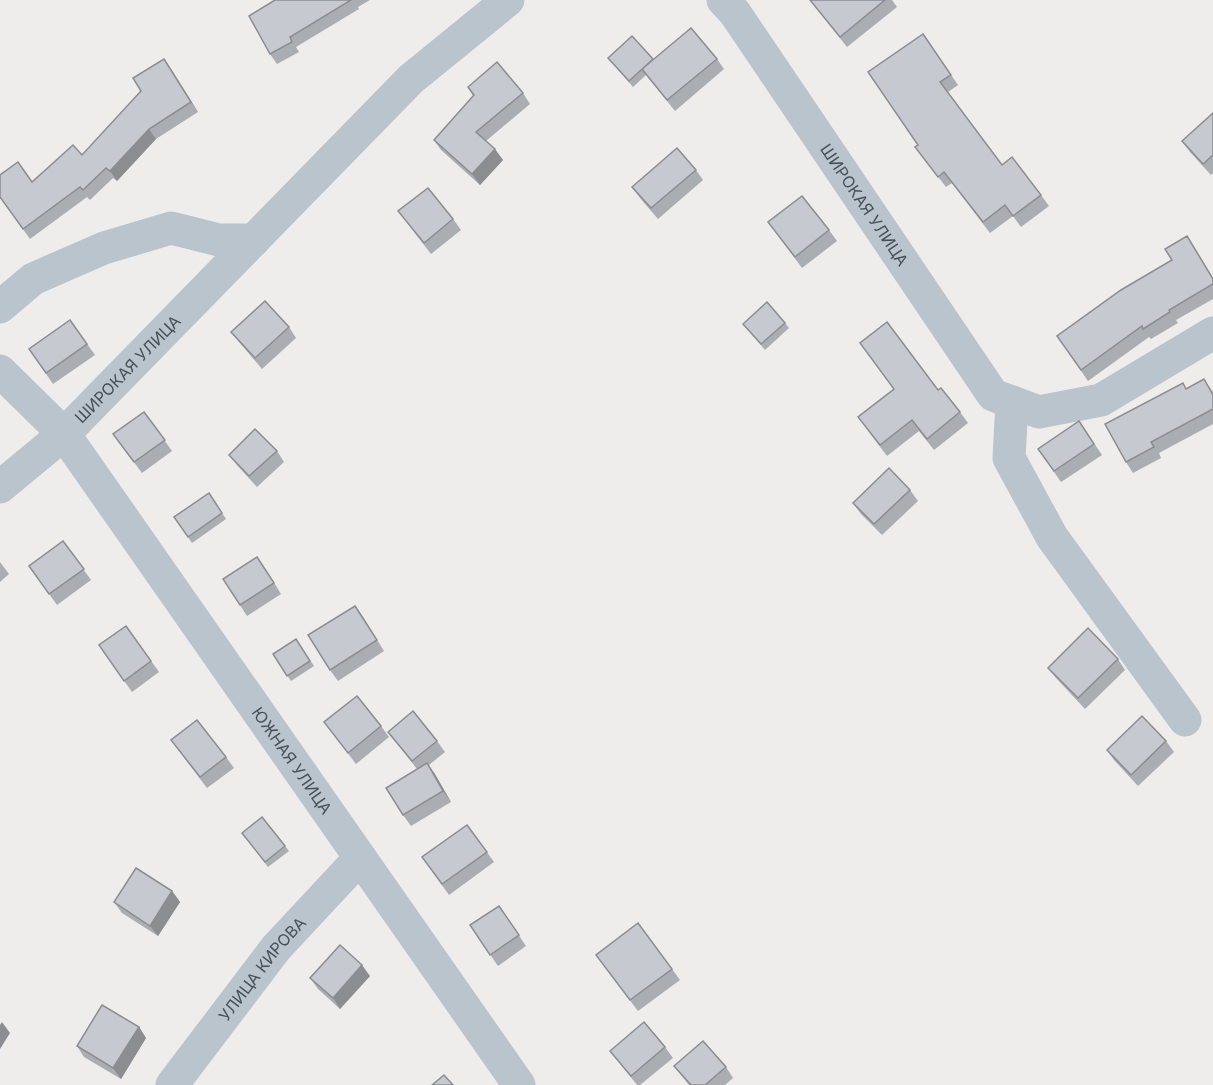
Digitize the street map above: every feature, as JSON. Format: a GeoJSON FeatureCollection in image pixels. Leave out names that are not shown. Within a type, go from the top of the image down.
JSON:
{"type":"FeatureCollection","features":[{"type":"Feature","properties":{"kind":"street","name":"ШИРОКАЯ УЛИЦА"},"geometry":{"type":"LineString","coordinates":[[0,371],[63,434],[411,80],[508,0]]}},
{"type":"Feature","properties":{"kind":"street","name":"ШИРОКАЯ УЛИЦА"},"geometry":{"type":"LineString","coordinates":[[723,0],[735,13],[993,395],[1039,412],[1101,400],[1213,333]]}},
{"type":"Feature","properties":{"kind":"street"},"geometry":{"type":"LineString","coordinates":[[0,307],[33,279],[104,248],[171,228],[219,240],[254,240]]}},
{"type":"Feature","properties":{"kind":"street"},"geometry":{"type":"LineString","coordinates":[[1012,402],[1009,458],[1052,537],[1185,720]]}},
{"type":"Feature","properties":{"kind":"street"},"geometry":{"type":"LineString","coordinates":[[0,487],[63,434]]}},
{"type":"Feature","properties":{"kind":"street","name":"ЮЖНАЯ УЛИЦА"},"geometry":{"type":"LineString","coordinates":[[63,434],[519,1085]]}},
{"type":"Feature","properties":{"kind":"street","name":"УЛИЦА КИРОВА"},"geometry":{"type":"LineString","coordinates":[[172,1085],[276,948],[359,859]]}},
{"type":"Feature","properties":{"kind":"building"},"geometry":{"type":"Polygon","coordinates":[[[275,0],[351,0],[290,37],[292,42],[270,54],[249,16],[275,0]]]}},
{"type":"Feature","properties":{"kind":"building"},"geometry":{"type":"Polygon","coordinates":[[[810,0],[885,0],[840,37],[810,0]]]}},
{"type":"Feature","properties":{"kind":"building"},"geometry":{"type":"Polygon","coordinates":[[[691,28],[717,59],[667,100],[642,69],[691,28]]]}},
{"type":"Feature","properties":{"kind":"building"},"geometry":{"type":"Polygon","coordinates":[[[923,34],[951,75],[940,82],[1002,165],[1012,157],[1041,195],[1013,216],[1005,205],[983,222],[944,172],[938,177],[915,147],[918,145],[868,72],[923,34]]]}},
{"type":"Feature","properties":{"kind":"building"},"geometry":{"type":"Polygon","coordinates":[[[632,36],[653,59],[629,81],[608,58],[632,36]]]}},
{"type":"Feature","properties":{"kind":"building"},"geometry":{"type":"Polygon","coordinates":[[[164,59],[191,102],[149,129],[110,171],[106,168],[83,190],[80,187],[23,229],[0,197],[0,175],[18,162],[32,182],[73,145],[82,155],[141,91],[133,78],[164,59]]]}},
{"type":"Feature","properties":{"kind":"building"},"geometry":{"type":"Polygon","coordinates":[[[497,62],[523,93],[476,132],[495,149],[472,174],[434,140],[474,95],[468,87],[497,62]]]}},
{"type":"Feature","properties":{"kind":"building"},"geometry":{"type":"Polygon","coordinates":[[[1213,113],[1213,155],[1203,164],[1182,141],[1213,113]]]}},
{"type":"Feature","properties":{"kind":"building"},"geometry":{"type":"Polygon","coordinates":[[[677,148],[696,170],[651,208],[632,187],[677,148]]]}},
{"type":"Feature","properties":{"kind":"building"},"geometry":{"type":"Polygon","coordinates":[[[428,188],[453,219],[424,243],[398,211],[428,188]]]}},
{"type":"Feature","properties":{"kind":"building"},"geometry":{"type":"Polygon","coordinates":[[[802,196],[829,230],[795,257],[768,222],[802,196]]]}},
{"type":"Feature","properties":{"kind":"building"},"geometry":{"type":"Polygon","coordinates":[[[1187,236],[1213,279],[1213,284],[1169,310],[1170,312],[1143,329],[1142,326],[1081,370],[1057,336],[1121,290],[1172,260],[1165,249],[1187,236]]]}},
{"type":"Feature","properties":{"kind":"building"},"geometry":{"type":"Polygon","coordinates":[[[265,301],[289,327],[255,358],[231,332],[265,301]]]}},
{"type":"Feature","properties":{"kind":"building"},"geometry":{"type":"Polygon","coordinates":[[[767,302],[785,323],[761,344],[743,324],[767,302]]]}},
{"type":"Feature","properties":{"kind":"building"},"geometry":{"type":"Polygon","coordinates":[[[70,320],[87,344],[46,373],[29,349],[70,320]]]}},
{"type":"Feature","properties":{"kind":"building"},"geometry":{"type":"Polygon","coordinates":[[[887,322],[938,390],[941,388],[960,412],[927,439],[912,420],[880,445],[858,417],[894,389],[860,343],[887,322]]]}},
{"type":"Feature","properties":{"kind":"building"},"geometry":{"type":"Polygon","coordinates":[[[1204,379],[1213,395],[1213,409],[1151,442],[1154,447],[1126,462],[1105,424],[1183,383],[1186,389],[1204,379]]]}},
{"type":"Feature","properties":{"kind":"building"},"geometry":{"type":"Polygon","coordinates":[[[144,412],[165,440],[134,462],[113,434],[144,412]]]}},
{"type":"Feature","properties":{"kind":"building"},"geometry":{"type":"Polygon","coordinates":[[[1079,421],[1094,444],[1054,471],[1038,449],[1079,421]]]}},
{"type":"Feature","properties":{"kind":"building"},"geometry":{"type":"Polygon","coordinates":[[[255,429],[277,451],[249,476],[229,455],[255,429]]]}},
{"type":"Feature","properties":{"kind":"building"},"geometry":{"type":"Polygon","coordinates":[[[889,468],[910,490],[874,524],[853,503],[889,468]]]}},
{"type":"Feature","properties":{"kind":"building"},"geometry":{"type":"Polygon","coordinates":[[[209,493],[222,513],[188,537],[174,517],[209,493]]]}},
{"type":"Feature","properties":{"kind":"building"},"geometry":{"type":"Polygon","coordinates":[[[63,541],[84,569],[49,594],[29,566],[63,541]]]}},
{"type":"Feature","properties":{"kind":"building"},"geometry":{"type":"Polygon","coordinates":[[[257,557],[274,583],[240,605],[223,579],[257,557]]]}},
{"type":"Feature","properties":{"kind":"building"},"geometry":{"type":"Polygon","coordinates":[[[355,606],[377,640],[330,670],[308,635],[355,606]]]}},
{"type":"Feature","properties":{"kind":"building"},"geometry":{"type":"Polygon","coordinates":[[[126,626],[151,661],[124,681],[99,645],[126,626]]]}},
{"type":"Feature","properties":{"kind":"building"},"geometry":{"type":"Polygon","coordinates":[[[1088,628],[1118,659],[1078,698],[1048,668],[1088,628]]]}},
{"type":"Feature","properties":{"kind":"building"},"geometry":{"type":"Polygon","coordinates":[[[296,639],[310,661],[287,676],[273,654],[296,639]]]}},
{"type":"Feature","properties":{"kind":"building"},"geometry":{"type":"Polygon","coordinates":[[[357,696],[381,726],[348,753],[324,722],[357,696]]]}},
{"type":"Feature","properties":{"kind":"building"},"geometry":{"type":"Polygon","coordinates":[[[413,711],[437,741],[412,761],[388,732],[413,711]]]}},
{"type":"Feature","properties":{"kind":"building"},"geometry":{"type":"Polygon","coordinates":[[[1142,716],[1166,741],[1131,775],[1107,750],[1142,716]]]}},
{"type":"Feature","properties":{"kind":"building"},"geometry":{"type":"Polygon","coordinates":[[[197,720],[226,757],[200,777],[171,740],[197,720]]]}},
{"type":"Feature","properties":{"kind":"building"},"geometry":{"type":"Polygon","coordinates":[[[427,763],[443,791],[403,815],[386,788],[427,763]]]}},
{"type":"Feature","properties":{"kind":"building"},"geometry":{"type":"Polygon","coordinates":[[[262,817],[285,846],[265,862],[242,833],[262,817]]]}},
{"type":"Feature","properties":{"kind":"building"},"geometry":{"type":"Polygon","coordinates":[[[467,825],[487,852],[442,884],[422,857],[467,825]]]}},
{"type":"Feature","properties":{"kind":"building"},"geometry":{"type":"Polygon","coordinates":[[[136,868],[172,891],[150,926],[114,902],[136,868]]]}},
{"type":"Feature","properties":{"kind":"building"},"geometry":{"type":"Polygon","coordinates":[[[499,906],[519,935],[490,955],[470,925],[499,906]]]}},
{"type":"Feature","properties":{"kind":"building"},"geometry":{"type":"Polygon","coordinates":[[[638,923],[672,969],[630,1000],[596,955],[638,923]]]}},
{"type":"Feature","properties":{"kind":"building"},"geometry":{"type":"Polygon","coordinates":[[[340,945],[362,965],[333,998],[310,978],[340,945]]]}},
{"type":"Feature","properties":{"kind":"building"},"geometry":{"type":"Polygon","coordinates":[[[102,1005],[139,1027],[113,1068],[77,1046],[102,1005]]]}},
{"type":"Feature","properties":{"kind":"building"},"geometry":{"type":"Polygon","coordinates":[[[644,1022],[665,1047],[631,1076],[610,1051],[644,1022]]]}},
{"type":"Feature","properties":{"kind":"building"},"geometry":{"type":"Polygon","coordinates":[[[703,1041],[726,1067],[705,1085],[691,1085],[674,1066],[703,1041]]]}},
{"type":"Feature","properties":{"kind":"building"},"geometry":{"type":"Polygon","coordinates":[[[444,1075],[453,1085],[432,1085],[444,1075]]]}}]}
